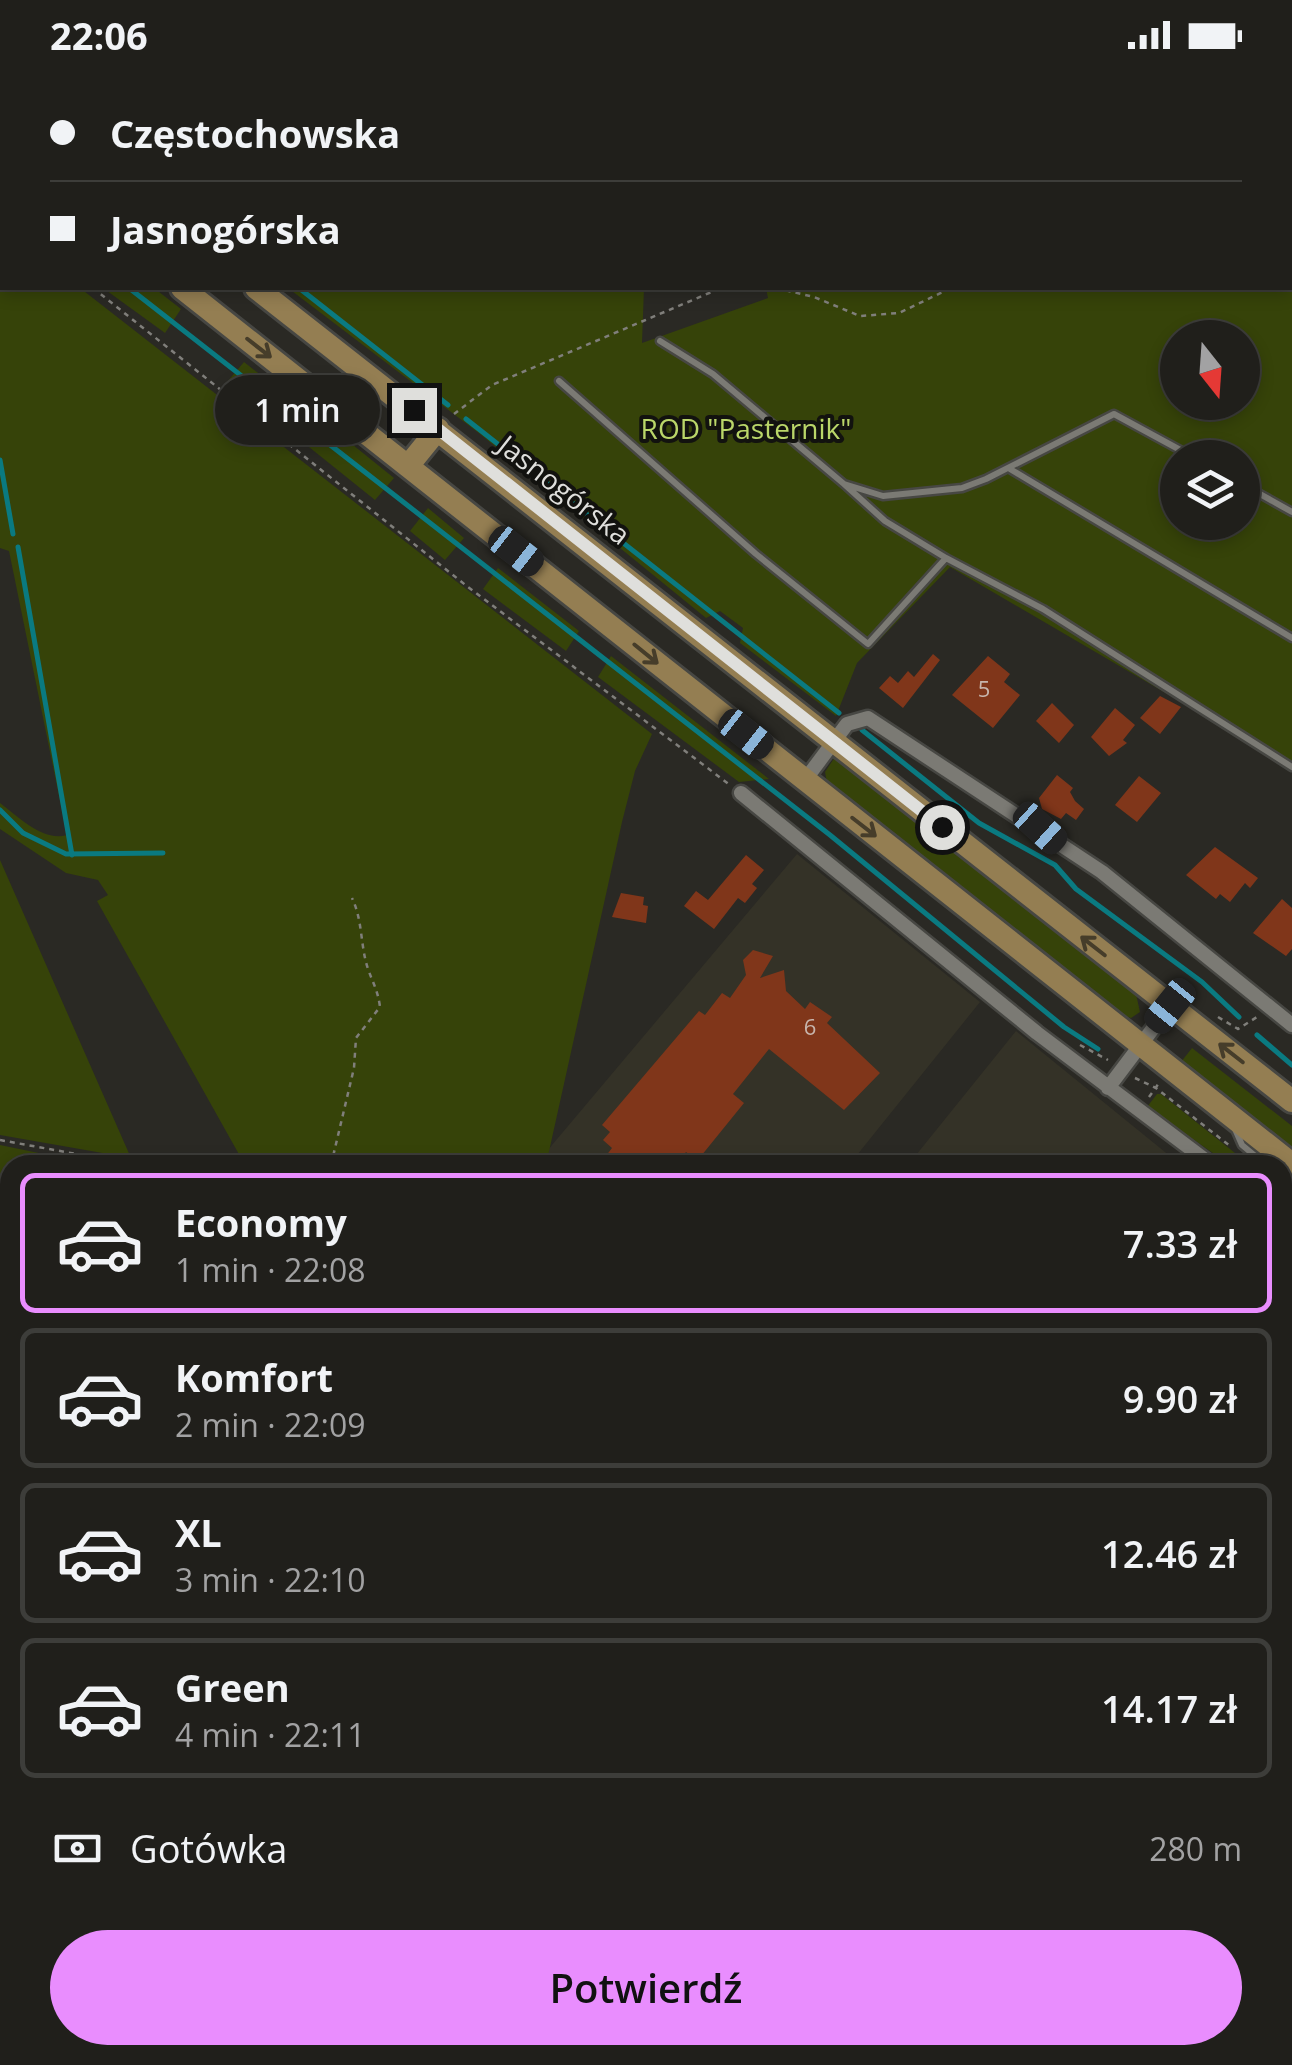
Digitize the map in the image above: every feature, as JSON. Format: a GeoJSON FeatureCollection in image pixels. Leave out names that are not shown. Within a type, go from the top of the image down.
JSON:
{"type":"FeatureCollection","features":[{"type":"Feature","properties":{"kind":"main road"},"geometry":{"type":"LineString","coordinates":[[185,290],[1281,1155]]}},
{"type":"Feature","properties":{"kind":"main road","name":"Jasnogórska"},"geometry":{"type":"LineString","coordinates":[[259,290],[1292,1101]]}},
{"type":"Feature","properties":{"kind":"main road"},"geometry":{"type":"LineString","coordinates":[[408,466],[438,429]]}},
{"type":"Feature","properties":{"kind":"street"},"geometry":{"type":"LineString","coordinates":[[804,780],[847,724],[868,718],[1102,872],[1292,1024]]}},
{"type":"Feature","properties":{"kind":"street"},"geometry":{"type":"LineString","coordinates":[[741,793],[1108,1088],[1198,1155]]}},
{"type":"Feature","properties":{"kind":"street"},"geometry":{"type":"LineString","coordinates":[[1108,1088],[1170,1006]]}},
{"type":"Feature","properties":{"kind":"lane"},"geometry":{"type":"LineString","coordinates":[[660,341],[727,385],[885,521],[1043,608],[1292,767]]}},
{"type":"Feature","properties":{"kind":"lane"},"geometry":{"type":"LineString","coordinates":[[559,381],[756,554],[868,644],[946,558]]}},
{"type":"Feature","properties":{"kind":"lane"},"geometry":{"type":"LineString","coordinates":[[844,484],[883,496],[962,488],[1010,469],[1114,414],[1162,440]]}},
{"type":"Feature","properties":{"kind":"lane"},"geometry":{"type":"LineString","coordinates":[[1010,469],[1292,638]]}},
{"type":"Feature","properties":{"kind":"lane"},"geometry":{"type":"LineString","coordinates":[[1260,494],[1292,512]]}},
{"type":"Feature","properties":{"kind":"lane"},"geometry":{"type":"LineString","coordinates":[[1227,1112],[1242,1145],[1254,1155]]}},
{"type":"Feature","properties":{"kind":"path"},"geometry":{"type":"LineString","coordinates":[[96,290],[468,587],[741,793]]}},
{"type":"Feature","properties":{"kind":"path"},"geometry":{"type":"LineString","coordinates":[[438,429],[492,385],[716,290]]}},
{"type":"Feature","properties":{"kind":"path"},"geometry":{"type":"LineString","coordinates":[[786,290],[814,296],[860,316],[899,313],[947,290]]}},
{"type":"Feature","properties":{"kind":"path"},"geometry":{"type":"LineString","coordinates":[[333,1155],[354,1068],[356,1038],[380,1007],[378,987],[367,968],[360,914],[352,898]]}},
{"type":"Feature","properties":{"kind":"path"},"geometry":{"type":"LineString","coordinates":[[1220,1017],[1241,1030],[1262,1011]]}},
{"type":"Feature","properties":{"kind":"path"},"geometry":{"type":"LineString","coordinates":[[1143,1104],[1156,1088],[1238,1153]]}},
{"type":"Feature","properties":{"kind":"path"},"geometry":{"type":"LineString","coordinates":[[0,1140],[82,1155]]}},
{"type":"Feature","properties":{"kind":"shaded area"},"geometry":{"type":"Polygon","coordinates":[[[797,854],[980,1002],[857,1155],[547,1155],[797,854]]]}},
{"type":"Feature","properties":{"kind":"shaded area"},"geometry":{"type":"Polygon","coordinates":[[[1016,1031],[1169,1155],[916,1155],[1016,1031]]]}},
{"type":"Feature","properties":{"kind":"green space"},"geometry":{"type":"Polygon","coordinates":[[[0,290],[83,290],[652,734],[635,771],[622,822],[548,1155],[239,1155],[97,901],[108,895],[98,880],[66,873],[0,829],[0,803],[40,832],[67,835],[9,551],[0,548],[0,290]]]}},
{"type":"Feature","properties":{"kind":"green space"},"geometry":{"type":"Polygon","coordinates":[[[106,290],[157,290],[181,309],[165,333],[106,290]]]}},
{"type":"Feature","properties":{"kind":"green space","name":"ROD \"Pasternik\""},"geometry":{"type":"Polygon","coordinates":[[[291,290],[644,290],[642,343],[768,298],[766,290],[1292,290],[1292,767],[950,567],[857,663],[836,716],[740,643],[743,628],[720,611],[706,618],[480,434],[291,290]]]}},
{"type":"Feature","properties":{"kind":"green space"},"geometry":{"type":"Polygon","coordinates":[[[244,362],[295,402],[276,421],[227,382],[244,362]]]}},
{"type":"Feature","properties":{"kind":"green space"},"geometry":{"type":"Polygon","coordinates":[[[322,420],[394,478],[375,500],[304,443],[322,420]]]}},
{"type":"Feature","properties":{"kind":"green space"},"geometry":{"type":"Polygon","coordinates":[[[428,508],[464,538],[445,560],[410,531],[428,508]]]}},
{"type":"Feature","properties":{"kind":"green space"},"geometry":{"type":"Polygon","coordinates":[[[498,568],[579,631],[566,651],[483,589],[498,568]]]}},
{"type":"Feature","properties":{"kind":"green space"},"geometry":{"type":"Polygon","coordinates":[[[611,656],[769,779],[739,782],[598,677],[611,656]]]}},
{"type":"Feature","properties":{"kind":"green space"},"geometry":{"type":"Polygon","coordinates":[[[835,757],[1136,994],[1140,1012],[1131,1018],[1121,1015],[827,783],[825,772],[835,757]]]}},
{"type":"Feature","properties":{"kind":"green space"},"geometry":{"type":"Polygon","coordinates":[[[0,860],[130,1155],[0,1135],[0,860]]]}},
{"type":"Feature","properties":{"kind":"green space"},"geometry":{"type":"Polygon","coordinates":[[[1192,1048],[1292,1126],[1292,1149],[1181,1062],[1192,1048]]]}},
{"type":"Feature","properties":{"kind":"green space"},"geometry":{"type":"Polygon","coordinates":[[[1161,1094],[1237,1155],[1216,1155],[1147,1107],[1161,1094]]]}},
{"type":"Feature","properties":{"kind":"green space"},"geometry":{"type":"Polygon","coordinates":[[[0,1145],[48,1155],[0,1155],[0,1145]]]}},
{"type":"Feature","properties":{"kind":"building"},"geometry":{"type":"Polygon","coordinates":[[[933,654],[940,660],[903,708],[879,688],[890,676],[898,683],[908,671],[914,677],[933,654]]]}},
{"type":"Feature","properties":{"kind":"building"},"geometry":{"type":"Polygon","coordinates":[[[988,656],[1010,674],[1004,682],[1020,695],[993,728],[952,695],[988,656]]]}},
{"type":"Feature","properties":{"kind":"building"},"geometry":{"type":"Polygon","coordinates":[[[1160,696],[1181,707],[1160,734],[1140,718],[1160,696]]]}},
{"type":"Feature","properties":{"kind":"building"},"geometry":{"type":"Polygon","coordinates":[[[1052,703],[1074,725],[1059,743],[1036,721],[1052,703]]]}},
{"type":"Feature","properties":{"kind":"building"},"geometry":{"type":"Polygon","coordinates":[[[1115,708],[1135,725],[1123,740],[1127,743],[1109,756],[1091,737],[1115,708]]]}},
{"type":"Feature","properties":{"kind":"building"},"geometry":{"type":"Polygon","coordinates":[[[1057,775],[1073,788],[1070,792],[1084,809],[1076,820],[1066,813],[1061,819],[1042,809],[1039,798],[1057,775]]]}},
{"type":"Feature","properties":{"kind":"building"},"geometry":{"type":"Polygon","coordinates":[[[1139,776],[1161,793],[1137,822],[1115,805],[1139,776]]]}},
{"type":"Feature","properties":{"kind":"building"},"geometry":{"type":"Polygon","coordinates":[[[1215,847],[1258,878],[1250,888],[1245,883],[1230,902],[1220,894],[1216,899],[1186,875],[1215,847]]]}},
{"type":"Feature","properties":{"kind":"building"},"geometry":{"type":"Polygon","coordinates":[[[746,855],[764,870],[752,884],[757,888],[745,903],[738,898],[714,929],[684,906],[696,891],[708,900],[746,855]]]}},
{"type":"Feature","properties":{"kind":"building"},"geometry":{"type":"Polygon","coordinates":[[[621,893],[644,897],[643,905],[648,906],[646,923],[612,917],[621,893]]]}},
{"type":"Feature","properties":{"kind":"building"},"geometry":{"type":"Polygon","coordinates":[[[1282,899],[1292,908],[1292,949],[1286,956],[1253,933],[1282,899]]]}},
{"type":"Feature","properties":{"kind":"building"},"geometry":{"type":"Polygon","coordinates":[[[753,950],[773,956],[760,978],[784,970],[786,991],[805,1009],[810,1002],[832,1017],[827,1023],[880,1073],[844,1110],[769,1049],[733,1094],[744,1103],[702,1155],[607,1155],[612,1148],[603,1140],[610,1132],[602,1125],[699,1011],[705,1015],[722,993],[730,998],[746,975],[743,960],[753,950]]]}},
{"type":"Feature","properties":{"kind":"waterway"},"geometry":{"type":"LineString","coordinates":[[132,290],[830,835],[1064,1027],[1098,1049]]}},
{"type":"Feature","properties":{"kind":"waterway"},"geometry":{"type":"LineString","coordinates":[[302,290],[448,405]]}},
{"type":"Feature","properties":{"kind":"waterway"},"geometry":{"type":"LineString","coordinates":[[466,419],[839,713]]}},
{"type":"Feature","properties":{"kind":"waterway"},"geometry":{"type":"LineString","coordinates":[[0,460],[13,534]]}},
{"type":"Feature","properties":{"kind":"waterway"},"geometry":{"type":"LineString","coordinates":[[18,547],[72,855]]}},
{"type":"Feature","properties":{"kind":"waterway"},"geometry":{"type":"LineString","coordinates":[[862,730],[979,823],[1055,865],[1076,889],[1202,982],[1239,1017]]}},
{"type":"Feature","properties":{"kind":"waterway"},"geometry":{"type":"LineString","coordinates":[[0,810],[23,833],[66,854],[163,853]]}},
{"type":"Feature","properties":{"kind":"waterway"},"geometry":{"type":"LineString","coordinates":[[1257,1035],[1292,1065]]}},
{"type":"Feature","properties":{"kind":"route"},"geometry":{"type":"LineString","coordinates":[[414,410],[942,827]]}}]}
